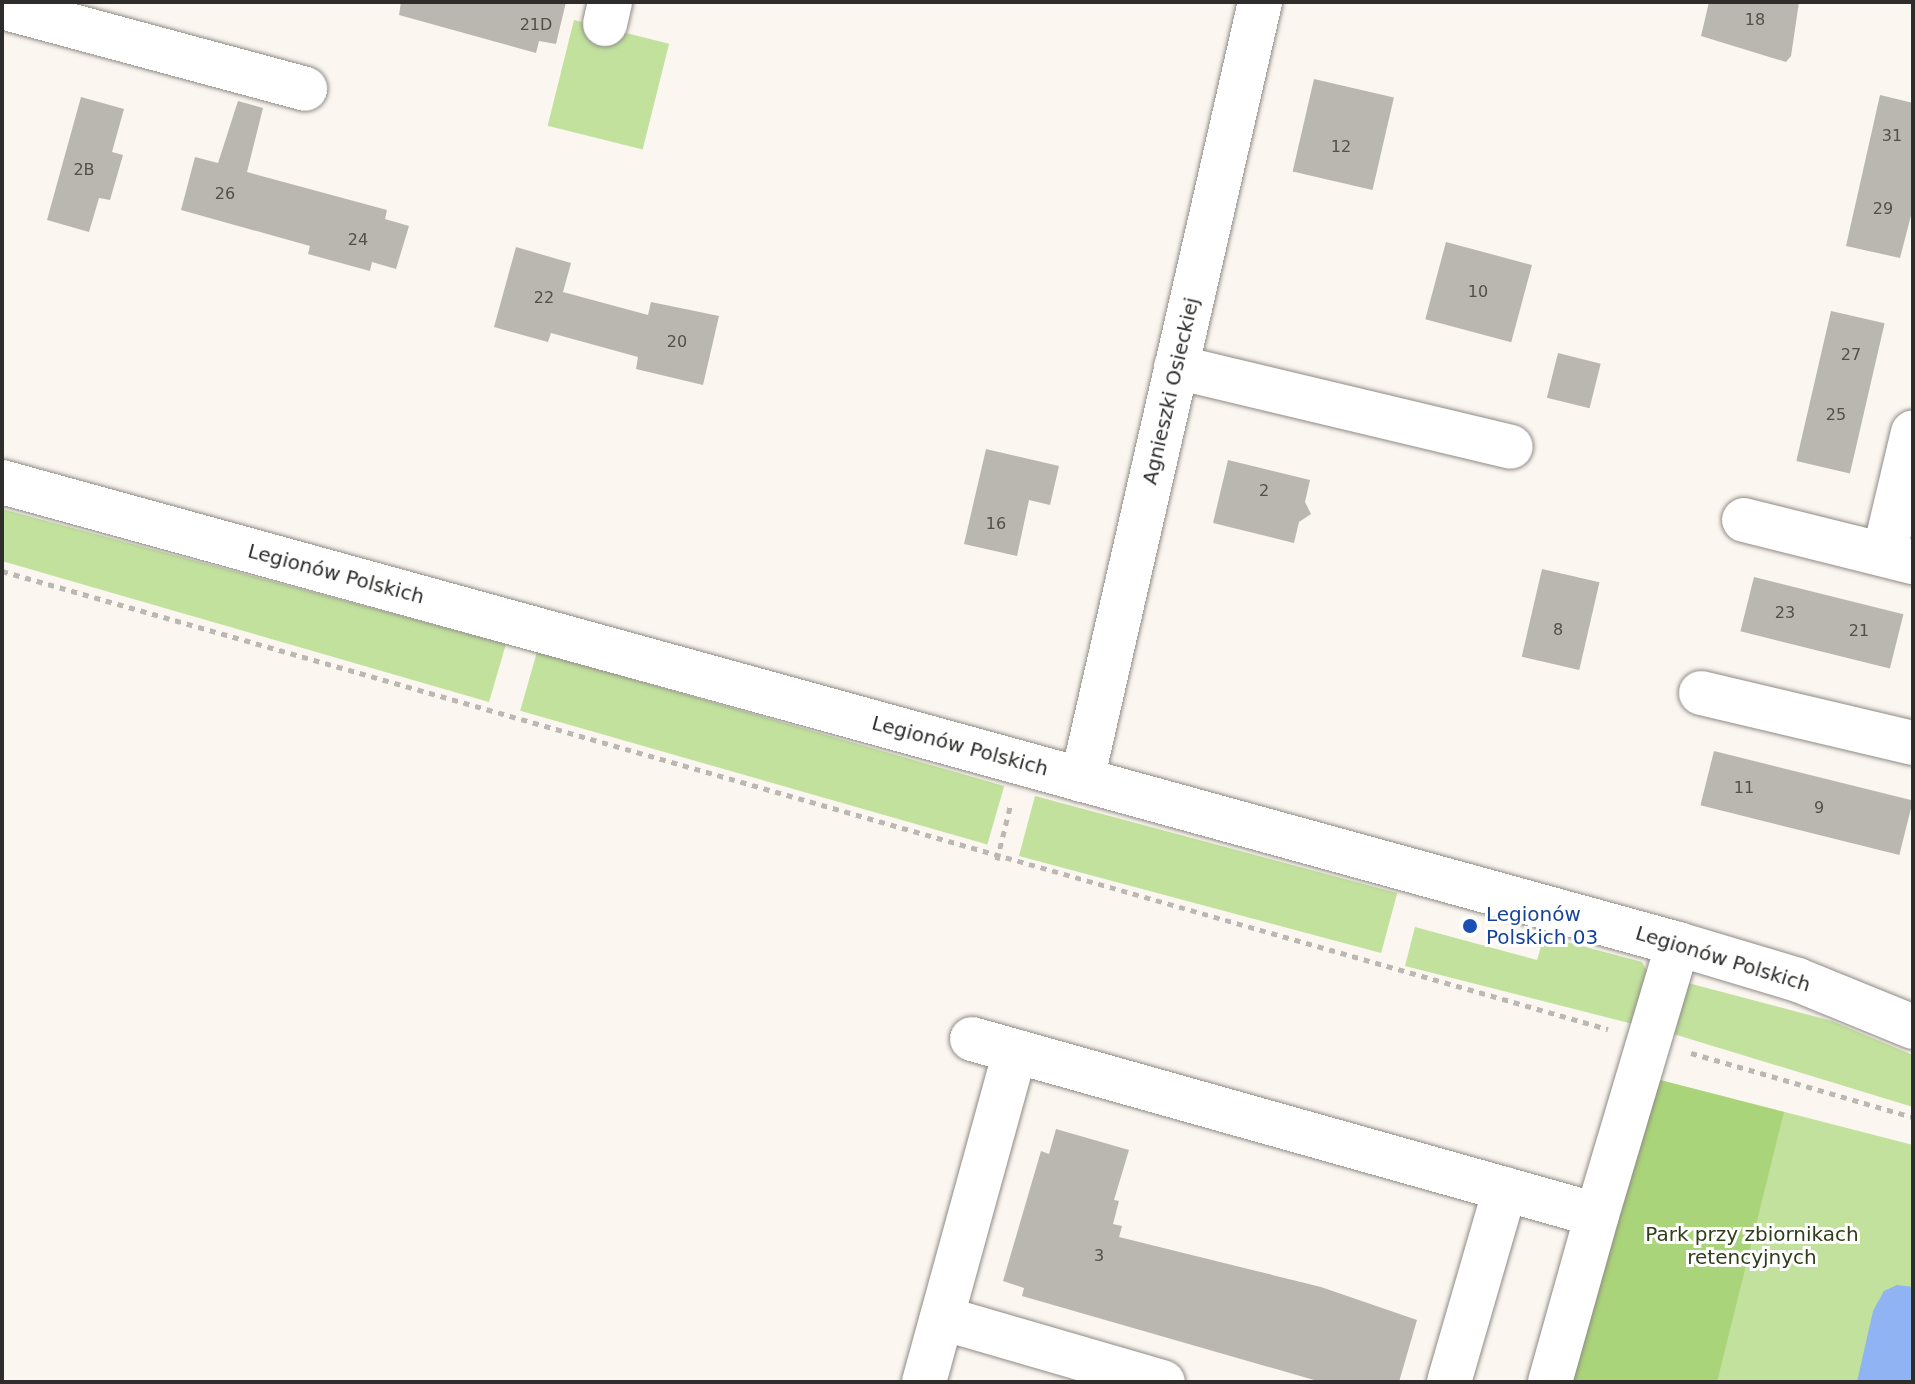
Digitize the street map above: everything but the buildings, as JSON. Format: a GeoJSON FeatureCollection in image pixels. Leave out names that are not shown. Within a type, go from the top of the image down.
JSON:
{"type":"FeatureCollection","features":[{"type":"Feature","properties":{"kind":"street","name":"Agnieszki Osieckiej"},"geometry":{"type":"LineString","coordinates":[[1082,780],[1260,2]]}},
{"type":"Feature","properties":{"kind":"street"},"geometry":{"type":"LineString","coordinates":[[2,7],[305,89]]}},
{"type":"Feature","properties":{"kind":"street"},"geometry":{"type":"LineString","coordinates":[[1176,367],[1511,447]]}},
{"type":"Feature","properties":{"kind":"street"},"geometry":{"type":"LineString","coordinates":[[1744,520],[1898,558],[1913,432]]}},
{"type":"Feature","properties":{"kind":"street","name":"Legionów Polskich"},"geometry":{"type":"LineString","coordinates":[[2,482],[1678,944],[1798,980],[1913,1027]]}},
{"type":"Feature","properties":{"kind":"street"},"geometry":{"type":"LineString","coordinates":[[1701,693],[1913,743]]}},
{"type":"Feature","properties":{"kind":"street"},"geometry":{"type":"LineString","coordinates":[[1550,1382],[1678,944]]}},
{"type":"Feature","properties":{"kind":"street"},"geometry":{"type":"LineString","coordinates":[[972,1039],[1597,1215]]}},
{"type":"Feature","properties":{"kind":"street"},"geometry":{"type":"LineString","coordinates":[[924,1382],[1015,1051]]}},
{"type":"Feature","properties":{"kind":"street"},"geometry":{"type":"LineString","coordinates":[[1449,1382],[1505,1189]]}},
{"type":"Feature","properties":{"kind":"street"},"geometry":{"type":"LineString","coordinates":[[942,1318],[1163,1382]]}},
{"type":"Feature","properties":{"kind":"path"},"geometry":{"type":"LineString","coordinates":[[2,571],[997,860],[1619,1032]]}},
{"type":"Feature","properties":{"kind":"path"},"geometry":{"type":"LineString","coordinates":[[997,860],[1015,786]]}},
{"type":"Feature","properties":{"kind":"path"},"geometry":{"type":"LineString","coordinates":[[1685,1051],[1913,1117]]}},
{"type":"Feature","properties":{"kind":"green space"},"geometry":{"type":"Polygon","coordinates":[[[574,20],[669,44],[643,149],[548,126],[574,20]]]}},
{"type":"Feature","properties":{"kind":"green space"},"geometry":{"type":"Polygon","coordinates":[[[2,509],[506,644],[489,702],[2,561],[2,509]]]}},
{"type":"Feature","properties":{"kind":"green space"},"geometry":{"type":"Polygon","coordinates":[[[537,652],[1004,786],[987,845],[520,711],[537,652]]]}},
{"type":"Feature","properties":{"kind":"green space"},"geometry":{"type":"Polygon","coordinates":[[[1035,796],[1397,893],[1381,953],[1019,856],[1035,796]]]}},
{"type":"Feature","properties":{"kind":"green space"},"geometry":{"type":"Polygon","coordinates":[[[1415,927],[1537,960],[1544,936],[1642,962],[1648,973],[1637,1025],[1405,966],[1415,927]]]}},
{"type":"Feature","properties":{"kind":"green space"},"geometry":{"type":"Polygon","coordinates":[[[1688,983],[1832,1021],[1913,1055],[1913,1107],[1667,1032],[1688,983]]]}},
{"type":"Feature","properties":{"kind":"green space","name":"Park przy zbiornikach retencyjnych"},"geometry":{"type":"Polygon","coordinates":[[[1656,1079],[1913,1145],[1913,1382],[1572,1382],[1656,1079]]]}},
{"type":"Feature","properties":{"kind":"green space"},"geometry":{"type":"Polygon","coordinates":[[[1656,1079],[1784,1112],[1717,1382],[1572,1382],[1656,1079]]]}},
{"type":"Feature","properties":{"kind":"water"},"geometry":{"type":"Polygon","coordinates":[[[1897,1285],[1913,1287],[1913,1382],[1857,1382],[1873,1311],[1884,1291],[1897,1285]]]}},
{"type":"Feature","properties":{"kind":"place","name":"Legionów Polskich 03"},"geometry":{"type":"Point","coordinates":[1470,926]}}]}
